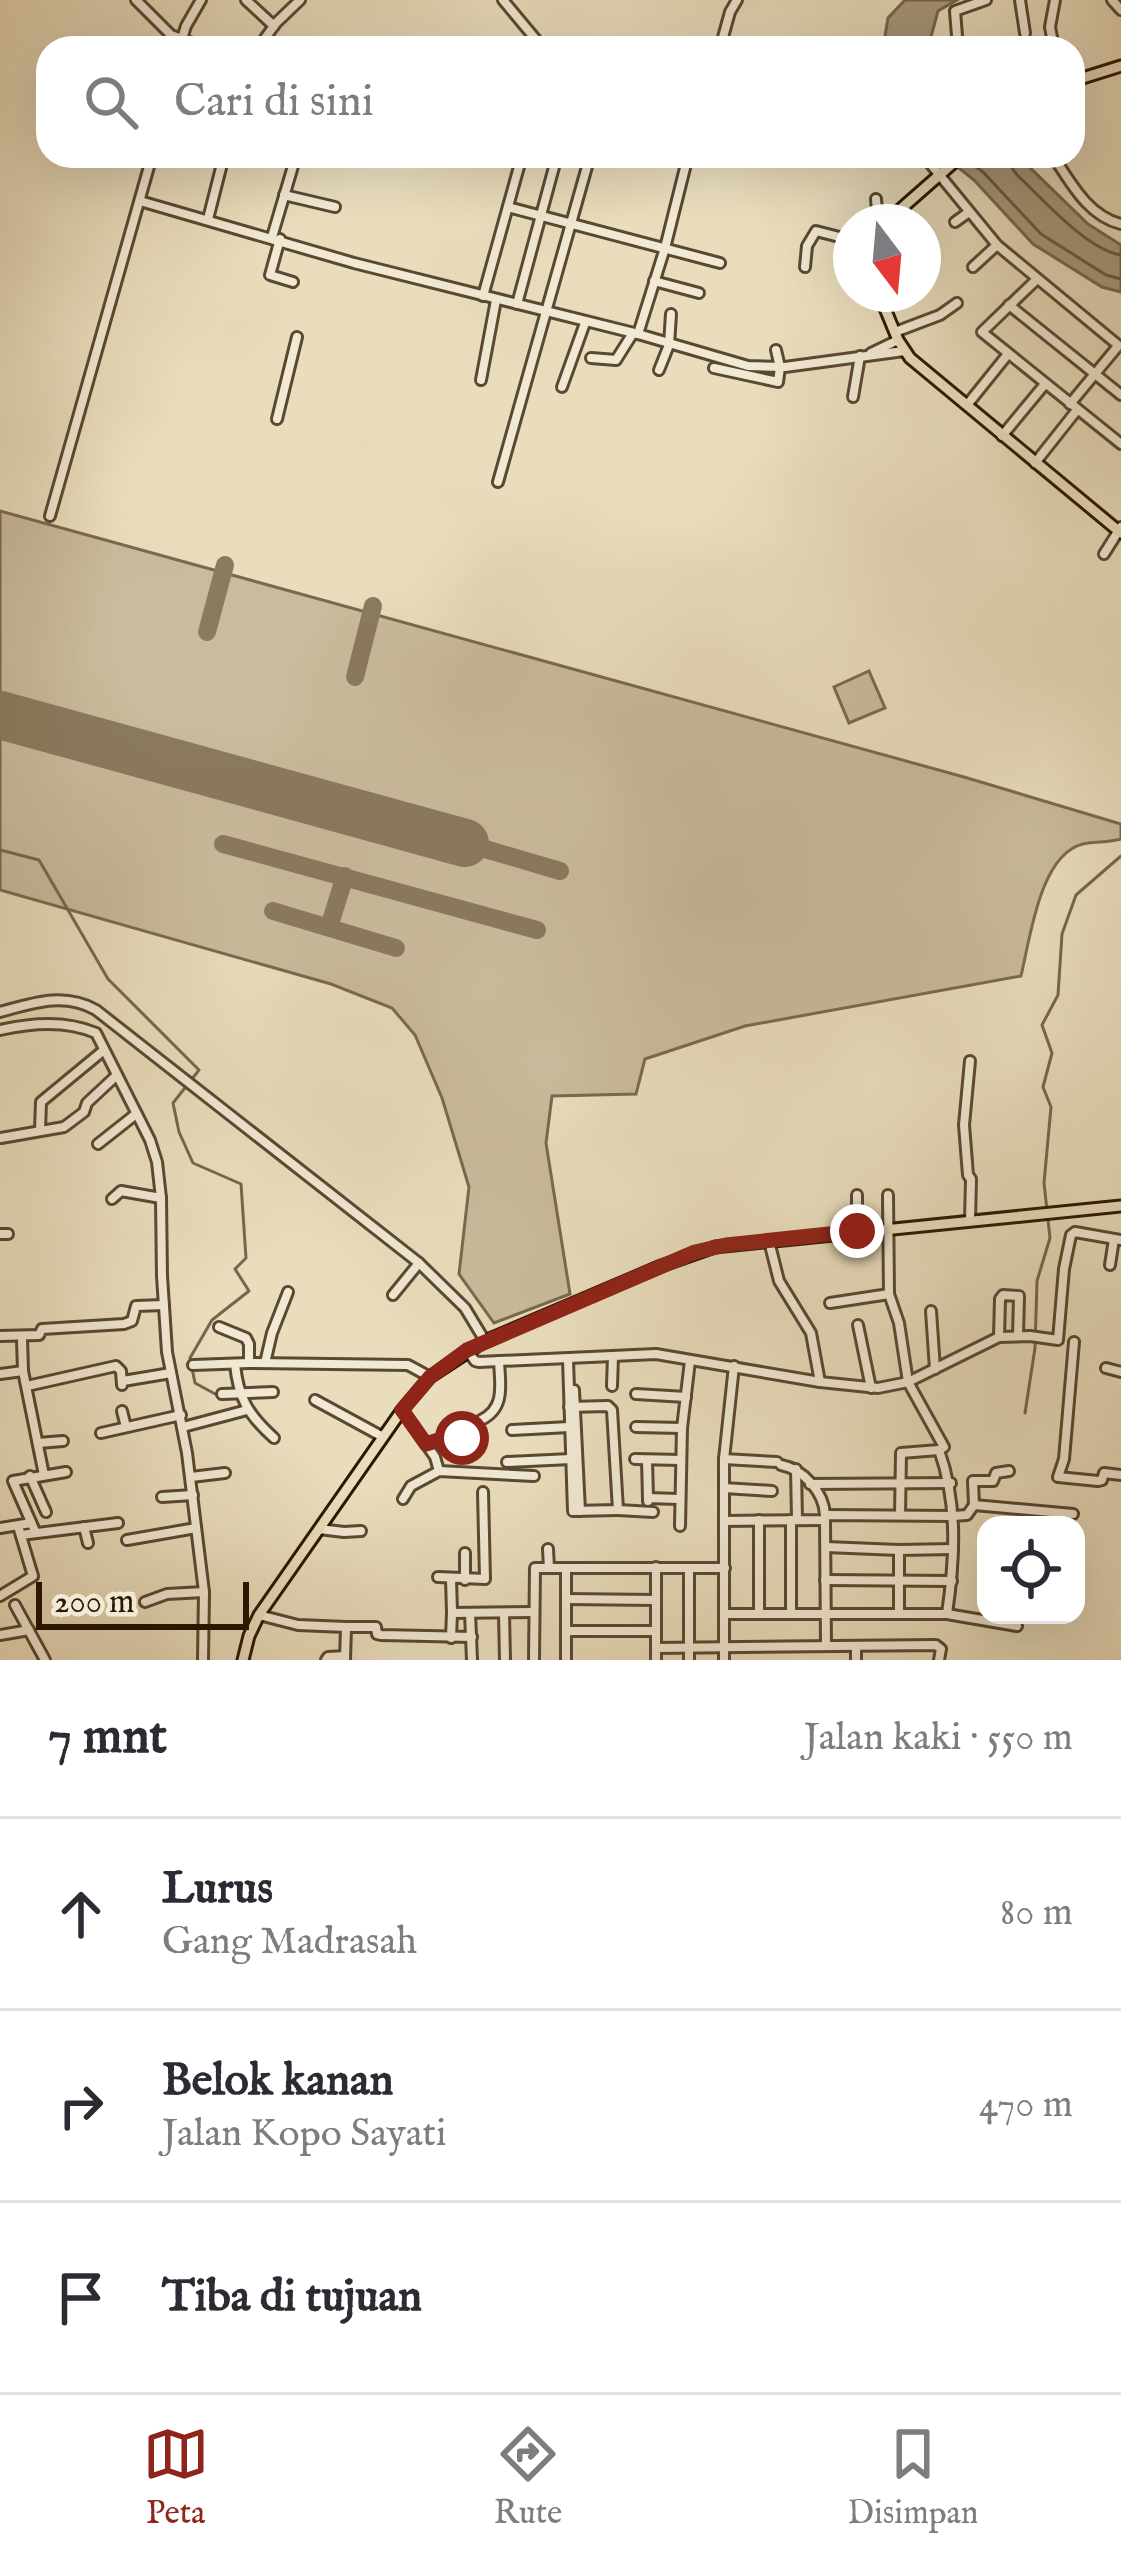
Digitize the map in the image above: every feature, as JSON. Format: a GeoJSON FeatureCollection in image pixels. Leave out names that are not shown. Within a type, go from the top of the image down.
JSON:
{"type":"FeatureCollection","features":[{"type":"Feature","properties":{"kind":"main road"},"geometry":{"type":"LineString","coordinates":[[1085,77],[1121,66]]}},
{"type":"Feature","properties":{"kind":"main road"},"geometry":{"type":"LineString","coordinates":[[904,204],[947,168]]}},
{"type":"Feature","properties":{"kind":"main road"},"geometry":{"type":"LineString","coordinates":[[887,312],[899,341],[966,406],[1118,529]]}},
{"type":"Feature","properties":{"kind":"main road"},"geometry":{"type":"LineString","coordinates":[[243,1660],[259,1616],[382,1437],[430,1377],[467,1350],[715,1247],[1121,1206]]}},
{"type":"Feature","properties":{"kind":"street"},"geometry":{"type":"LineString","coordinates":[[136,0],[171,36]]}},
{"type":"Feature","properties":{"kind":"street"},"geometry":{"type":"LineString","coordinates":[[184,36],[201,0]]}},
{"type":"Feature","properties":{"kind":"street"},"geometry":{"type":"LineString","coordinates":[[246,0],[274,26]]}},
{"type":"Feature","properties":{"kind":"street"},"geometry":{"type":"LineString","coordinates":[[267,36],[300,0]]}},
{"type":"Feature","properties":{"kind":"street"},"geometry":{"type":"LineString","coordinates":[[503,0],[533,36]]}},
{"type":"Feature","properties":{"kind":"street"},"geometry":{"type":"LineString","coordinates":[[724,36],[737,0]]}},
{"type":"Feature","properties":{"kind":"street"},"geometry":{"type":"LineString","coordinates":[[957,36],[955,11],[986,0]]}},
{"type":"Feature","properties":{"kind":"street"},"geometry":{"type":"LineString","coordinates":[[1021,0],[1025,33]]}},
{"type":"Feature","properties":{"kind":"street"},"geometry":{"type":"LineString","coordinates":[[1052,36],[1054,0]]}},
{"type":"Feature","properties":{"kind":"street"},"geometry":{"type":"LineString","coordinates":[[1112,0],[1121,10]]}},
{"type":"Feature","properties":{"kind":"street"},"geometry":{"type":"LineString","coordinates":[[50,516],[149,168]]}},
{"type":"Feature","properties":{"kind":"street"},"geometry":{"type":"LineString","coordinates":[[208,219],[221,168]]}},
{"type":"Feature","properties":{"kind":"street"},"geometry":{"type":"LineString","coordinates":[[292,168],[269,275],[293,282]]}},
{"type":"Feature","properties":{"kind":"street"},"geometry":{"type":"LineString","coordinates":[[483,296],[519,168]]}},
{"type":"Feature","properties":{"kind":"street"},"geometry":{"type":"LineString","coordinates":[[517,304],[554,168]]}},
{"type":"Feature","properties":{"kind":"street"},"geometry":{"type":"LineString","coordinates":[[499,482],[587,168]]}},
{"type":"Feature","properties":{"kind":"street"},"geometry":{"type":"LineString","coordinates":[[591,358],[616,360],[635,334],[665,248],[685,168]]}},
{"type":"Feature","properties":{"kind":"street"},"geometry":{"type":"LineString","coordinates":[[935,168],[997,244],[1119,347],[1094,374],[1035,463]]}},
{"type":"Feature","properties":{"kind":"street"},"geometry":{"type":"LineString","coordinates":[[1062,168],[1089,206],[1121,224]]}},
{"type":"Feature","properties":{"kind":"street"},"geometry":{"type":"LineString","coordinates":[[284,195],[335,207]]}},
{"type":"Feature","properties":{"kind":"street"},"geometry":{"type":"LineString","coordinates":[[876,199],[877,204]]}},
{"type":"Feature","properties":{"kind":"street"},"geometry":{"type":"LineString","coordinates":[[140,201],[354,263],[748,366],[780,367],[865,355],[899,341],[957,303]]}},
{"type":"Feature","properties":{"kind":"street"},"geometry":{"type":"LineString","coordinates":[[508,207],[720,263]]}},
{"type":"Feature","properties":{"kind":"street"},"geometry":{"type":"LineString","coordinates":[[956,222],[969,212]]}},
{"type":"Feature","properties":{"kind":"street"},"geometry":{"type":"LineString","coordinates":[[806,267],[807,246],[816,231],[833,235]]}},
{"type":"Feature","properties":{"kind":"street"},"geometry":{"type":"LineString","coordinates":[[973,267],[997,244]]}},
{"type":"Feature","properties":{"kind":"street"},"geometry":{"type":"LineString","coordinates":[[654,280],[699,293]]}},
{"type":"Feature","properties":{"kind":"street"},"geometry":{"type":"LineString","coordinates":[[1036,280],[982,332],[1121,444]]}},
{"type":"Feature","properties":{"kind":"street"},"geometry":{"type":"LineString","coordinates":[[481,380],[496,300]]}},
{"type":"Feature","properties":{"kind":"street"},"geometry":{"type":"LineString","coordinates":[[1009,305],[1121,395]]}},
{"type":"Feature","properties":{"kind":"street"},"geometry":{"type":"LineString","coordinates":[[659,370],[670,345],[671,314]]}},
{"type":"Feature","properties":{"kind":"street"},"geometry":{"type":"LineString","coordinates":[[562,387],[585,323]]}},
{"type":"Feature","properties":{"kind":"street"},"geometry":{"type":"LineString","coordinates":[[278,419],[297,338]]}},
{"type":"Feature","properties":{"kind":"street"},"geometry":{"type":"LineString","coordinates":[[714,368],[778,382],[776,350]]}},
{"type":"Feature","properties":{"kind":"street"},"geometry":{"type":"LineString","coordinates":[[966,406],[1008,354]]}},
{"type":"Feature","properties":{"kind":"street"},"geometry":{"type":"LineString","coordinates":[[853,397],[865,355]]}},
{"type":"Feature","properties":{"kind":"street"},"geometry":{"type":"LineString","coordinates":[[1003,436],[1046,384]]}},
{"type":"Feature","properties":{"kind":"street"},"geometry":{"type":"LineString","coordinates":[[1104,554],[1118,529]]}},
{"type":"Feature","properties":{"kind":"street"},"geometry":{"type":"LineString","coordinates":[[0,1012],[54,999],[84,1004],[106,1018],[419,1263],[465,1307],[485,1341]]}},
{"type":"Feature","properties":{"kind":"street"},"geometry":{"type":"LineString","coordinates":[[0,1030],[38,1023],[90,1029],[98,1036],[155,1154],[171,1373],[182,1415],[204,1592],[202,1660]]}},
{"type":"Feature","properties":{"kind":"street"},"geometry":{"type":"LineString","coordinates":[[40,1130],[41,1102],[104,1049]]}},
{"type":"Feature","properties":{"kind":"street"},"geometry":{"type":"LineString","coordinates":[[970,1061],[964,1125],[971,1178],[970,1221]]}},
{"type":"Feature","properties":{"kind":"street"},"geometry":{"type":"LineString","coordinates":[[1,1138],[59,1129],[84,1112],[87,1103],[117,1075]]}},
{"type":"Feature","properties":{"kind":"street"},"geometry":{"type":"LineString","coordinates":[[98,1144],[136,1114]]}},
{"type":"Feature","properties":{"kind":"street"},"geometry":{"type":"LineString","coordinates":[[112,1199],[121,1191],[161,1198]]}},
{"type":"Feature","properties":{"kind":"street"},"geometry":{"type":"LineString","coordinates":[[856,1195],[857,1231]]}},
{"type":"Feature","properties":{"kind":"street"},"geometry":{"type":"LineString","coordinates":[[888,1195],[890,1294],[908,1382],[939,1436],[951,1483],[948,1614]]}},
{"type":"Feature","properties":{"kind":"street"},"geometry":{"type":"LineString","coordinates":[[467,1350],[475,1361],[656,1354],[871,1388],[908,1382],[999,1337],[1059,1339],[1064,1269],[1070,1235],[1075,1232],[1117,1239],[1110,1265]]}},
{"type":"Feature","properties":{"kind":"street"},"geometry":{"type":"LineString","coordinates":[[769,1240],[779,1281],[811,1334],[820,1382]]}},
{"type":"Feature","properties":{"kind":"street"},"geometry":{"type":"LineString","coordinates":[[393,1295],[419,1263]]}},
{"type":"Feature","properties":{"kind":"street"},"geometry":{"type":"LineString","coordinates":[[265,1363],[288,1292]]}},
{"type":"Feature","properties":{"kind":"street"},"geometry":{"type":"LineString","coordinates":[[830,1304],[890,1294]]}},
{"type":"Feature","properties":{"kind":"street"},"geometry":{"type":"LineString","coordinates":[[999,1337],[1003,1295],[1019,1296],[1018,1336]]}},
{"type":"Feature","properties":{"kind":"street"},"geometry":{"type":"LineString","coordinates":[[0,1336],[39,1335],[42,1328],[124,1324],[132,1321],[138,1305],[164,1304]]}},
{"type":"Feature","properties":{"kind":"street"},"geometry":{"type":"LineString","coordinates":[[931,1311],[934,1369]]}},
{"type":"Feature","properties":{"kind":"street"},"geometry":{"type":"LineString","coordinates":[[858,1325],[871,1388]]}},
{"type":"Feature","properties":{"kind":"street"},"geometry":{"type":"LineString","coordinates":[[219,1328],[246,1338],[249,1363]]}},
{"type":"Feature","properties":{"kind":"street"},"geometry":{"type":"LineString","coordinates":[[22,1339],[23,1372],[44,1475]]}},
{"type":"Feature","properties":{"kind":"street"},"geometry":{"type":"LineString","coordinates":[[1074,1342],[1064,1459],[1058,1477],[1098,1481],[1104,1473],[1121,1475]]}},
{"type":"Feature","properties":{"kind":"street"},"geometry":{"type":"LineString","coordinates":[[612,1386],[613,1357]]}},
{"type":"Feature","properties":{"kind":"street"},"geometry":{"type":"LineString","coordinates":[[570,1359],[577,1511],[618,1510],[678,1499]]}},
{"type":"Feature","properties":{"kind":"street"},"geometry":{"type":"LineString","coordinates":[[481,1420],[493,1413],[500,1400],[499,1360]]}},
{"type":"Feature","properties":{"kind":"street"},"geometry":{"type":"LineString","coordinates":[[680,1526],[682,1428],[690,1361]]}},
{"type":"Feature","properties":{"kind":"street"},"geometry":{"type":"LineString","coordinates":[[235,1364],[238,1393],[253,1420],[274,1438]]}},
{"type":"Feature","properties":{"kind":"street"},"geometry":{"type":"LineString","coordinates":[[193,1365],[408,1365],[430,1377]]}},
{"type":"Feature","properties":{"kind":"street"},"geometry":{"type":"LineString","coordinates":[[27,1386],[116,1366],[121,1369],[122,1383],[171,1373]]}},
{"type":"Feature","properties":{"kind":"street"},"geometry":{"type":"LineString","coordinates":[[724,1660],[724,1459],[734,1366]]}},
{"type":"Feature","properties":{"kind":"street"},"geometry":{"type":"LineString","coordinates":[[1106,1368],[1121,1372]]}},
{"type":"Feature","properties":{"kind":"street"},"geometry":{"type":"LineString","coordinates":[[0,1374],[23,1372]]}},
{"type":"Feature","properties":{"kind":"street"},"geometry":{"type":"LineString","coordinates":[[222,1394],[273,1392]]}},
{"type":"Feature","properties":{"kind":"street"},"geometry":{"type":"LineString","coordinates":[[636,1394],[686,1397]]}},
{"type":"Feature","properties":{"kind":"street"},"geometry":{"type":"LineString","coordinates":[[315,1400],[382,1437]]}},
{"type":"Feature","properties":{"kind":"street"},"geometry":{"type":"LineString","coordinates":[[572,1406],[569,1427],[574,1458]]}},
{"type":"Feature","properties":{"kind":"street"},"geometry":{"type":"LineString","coordinates":[[572,1406],[612,1409],[618,1510]]}},
{"type":"Feature","properties":{"kind":"street"},"geometry":{"type":"LineString","coordinates":[[183,1426],[247,1410]]}},
{"type":"Feature","properties":{"kind":"street"},"geometry":{"type":"LineString","coordinates":[[402,1410],[440,1471]]}},
{"type":"Feature","properties":{"kind":"street"},"geometry":{"type":"LineString","coordinates":[[122,1411],[125,1426]]}},
{"type":"Feature","properties":{"kind":"street"},"geometry":{"type":"LineString","coordinates":[[101,1432],[182,1415]]}},
{"type":"Feature","properties":{"kind":"street"},"geometry":{"type":"LineString","coordinates":[[512,1430],[569,1427]]}},
{"type":"Feature","properties":{"kind":"street"},"geometry":{"type":"LineString","coordinates":[[635,1427],[682,1428]]}},
{"type":"Feature","properties":{"kind":"street"},"geometry":{"type":"LineString","coordinates":[[426,1444],[465,1434]]}},
{"type":"Feature","properties":{"kind":"street"},"geometry":{"type":"LineString","coordinates":[[38,1444],[63,1441]]}},
{"type":"Feature","properties":{"kind":"street"},"geometry":{"type":"LineString","coordinates":[[900,1515],[901,1453],[941,1450]]}},
{"type":"Feature","properties":{"kind":"street"},"geometry":{"type":"LineString","coordinates":[[507,1462],[574,1458]]}},
{"type":"Feature","properties":{"kind":"street"},"geometry":{"type":"LineString","coordinates":[[635,1459],[681,1460]]}},
{"type":"Feature","properties":{"kind":"street"},"geometry":{"type":"LineString","coordinates":[[724,1459],[796,1468],[824,1501]]}},
{"type":"Feature","properties":{"kind":"street"},"geometry":{"type":"LineString","coordinates":[[647,1460],[650,1504]]}},
{"type":"Feature","properties":{"kind":"street"},"geometry":{"type":"LineString","coordinates":[[791,1612],[796,1468]]}},
{"type":"Feature","properties":{"kind":"street"},"geometry":{"type":"LineString","coordinates":[[403,1499],[411,1486],[440,1471],[534,1476]]}},
{"type":"Feature","properties":{"kind":"street"},"geometry":{"type":"LineString","coordinates":[[724,1521],[967,1515],[974,1504],[973,1480],[994,1481],[996,1473],[1009,1471]]}},
{"type":"Feature","properties":{"kind":"street"},"geometry":{"type":"LineString","coordinates":[[33,1527],[13,1481],[66,1472]]}},
{"type":"Feature","properties":{"kind":"street"},"geometry":{"type":"LineString","coordinates":[[191,1477],[225,1474]]}},
{"type":"Feature","properties":{"kind":"street"},"geometry":{"type":"LineString","coordinates":[[30,1476],[46,1512]]}},
{"type":"Feature","properties":{"kind":"street"},"geometry":{"type":"LineString","coordinates":[[810,1484],[951,1483]]}},
{"type":"Feature","properties":{"kind":"street"},"geometry":{"type":"LineString","coordinates":[[826,1484],[826,1646]]}},
{"type":"Feature","properties":{"kind":"street"},"geometry":{"type":"LineString","coordinates":[[724,1488],[772,1491]]}},
{"type":"Feature","properties":{"kind":"street"},"geometry":{"type":"LineString","coordinates":[[0,1493],[17,1491]]}},
{"type":"Feature","properties":{"kind":"street"},"geometry":{"type":"LineString","coordinates":[[438,1576],[485,1579],[483,1492]]}},
{"type":"Feature","properties":{"kind":"street"},"geometry":{"type":"LineString","coordinates":[[161,1497],[193,1495]]}},
{"type":"Feature","properties":{"kind":"street"},"geometry":{"type":"LineString","coordinates":[[974,1504],[1073,1514]]}},
{"type":"Feature","properties":{"kind":"street"},"geometry":{"type":"LineString","coordinates":[[759,1520],[759,1613]]}},
{"type":"Feature","properties":{"kind":"street"},"geometry":{"type":"LineString","coordinates":[[0,1528],[118,1523]]}},
{"type":"Feature","properties":{"kind":"street"},"geometry":{"type":"LineString","coordinates":[[84,1527],[88,1543]]}},
{"type":"Feature","properties":{"kind":"street"},"geometry":{"type":"LineString","coordinates":[[127,1540],[196,1528]]}},
{"type":"Feature","properties":{"kind":"street"},"geometry":{"type":"LineString","coordinates":[[319,1528],[361,1531]]}},
{"type":"Feature","properties":{"kind":"street"},"geometry":{"type":"LineString","coordinates":[[6,1591],[33,1576],[20,1530]]}},
{"type":"Feature","properties":{"kind":"street"},"geometry":{"type":"LineString","coordinates":[[826,1547],[953,1550]]}},
{"type":"Feature","properties":{"kind":"street"},"geometry":{"type":"LineString","coordinates":[[548,1550],[549,1568]]}},
{"type":"Feature","properties":{"kind":"street"},"geometry":{"type":"LineString","coordinates":[[899,1550],[899,1612]]}},
{"type":"Feature","properties":{"kind":"street"},"geometry":{"type":"LineString","coordinates":[[465,1553],[465,1580]]}},
{"type":"Feature","properties":{"kind":"street"},"geometry":{"type":"LineString","coordinates":[[656,1567],[656,1660]]}},
{"type":"Feature","properties":{"kind":"street"},"geometry":{"type":"LineString","coordinates":[[566,1568],[566,1660]]}},
{"type":"Feature","properties":{"kind":"street"},"geometry":{"type":"LineString","coordinates":[[689,1568],[689,1660]]}},
{"type":"Feature","properties":{"kind":"street"},"geometry":{"type":"LineString","coordinates":[[534,1660],[535,1569],[725,1568]]}},
{"type":"Feature","properties":{"kind":"street"},"geometry":{"type":"LineString","coordinates":[[451,1638],[452,1578]]}},
{"type":"Feature","properties":{"kind":"street"},"geometry":{"type":"LineString","coordinates":[[825,1580],[952,1581]]}},
{"type":"Feature","properties":{"kind":"street"},"geometry":{"type":"LineString","coordinates":[[145,1602],[169,1594],[204,1592]]}},
{"type":"Feature","properties":{"kind":"street"},"geometry":{"type":"LineString","coordinates":[[566,1599],[655,1600]]}},
{"type":"Feature","properties":{"kind":"street"},"geometry":{"type":"LineString","coordinates":[[15,1605],[45,1660]]}},
{"type":"Feature","properties":{"kind":"street"},"geometry":{"type":"LineString","coordinates":[[504,1612],[505,1660]]}},
{"type":"Feature","properties":{"kind":"street"},"geometry":{"type":"LineString","coordinates":[[452,1613],[534,1612]]}},
{"type":"Feature","properties":{"kind":"street"},"geometry":{"type":"LineString","coordinates":[[470,1613],[472,1660]]}},
{"type":"Feature","properties":{"kind":"street"},"geometry":{"type":"LineString","coordinates":[[724,1613],[948,1614],[1017,1626]]}},
{"type":"Feature","properties":{"kind":"street"},"geometry":{"type":"LineString","coordinates":[[259,1616],[298,1625],[374,1627],[381,1635],[472,1637]]}},
{"type":"Feature","properties":{"kind":"street"},"geometry":{"type":"LineString","coordinates":[[326,1660],[345,1658],[345,1627]]}},
{"type":"Feature","properties":{"kind":"street"},"geometry":{"type":"LineString","coordinates":[[0,1635],[29,1630]]}},
{"type":"Feature","properties":{"kind":"street"},"geometry":{"type":"LineString","coordinates":[[566,1631],[656,1631]]}},
{"type":"Feature","properties":{"kind":"street"},"geometry":{"type":"LineString","coordinates":[[656,1648],[936,1645],[941,1649],[939,1660]]}},
{"type":"Feature","properties":{"kind":"street"},"geometry":{"type":"LineString","coordinates":[[758,1646],[758,1660]]}},
{"type":"Feature","properties":{"kind":"street"},"geometry":{"type":"LineString","coordinates":[[856,1646],[856,1660]]}},
{"type":"Feature","properties":{"kind":"shaded area"},"geometry":{"type":"Polygon","coordinates":[[[0,511],[964,777],[1121,824],[1121,839],[1083,844],[1056,864],[1039,900],[1021,976],[745,1026],[645,1059],[636,1094],[552,1096],[546,1143],[570,1294],[494,1323],[459,1274],[469,1187],[442,1098],[415,1035],[392,1008],[331,984],[0,890],[0,511]]]}},
{"type":"Feature","properties":{"kind":"shaded area"},"geometry":{"type":"Polygon","coordinates":[[[869,671],[885,708],[849,723],[834,687],[869,671]]]}},
{"type":"Feature","properties":{"kind":"water"},"geometry":{"type":"Polygon","coordinates":[[[905,0],[957,0],[938,11],[931,36],[885,36],[888,18],[905,0]]]}},
{"type":"Feature","properties":{"kind":"water"},"geometry":{"type":"Polygon","coordinates":[[[959,168],[1030,168],[1088,224],[1121,245],[1121,292],[1102,287],[1033,244],[959,168]]]}},
{"type":"Feature","properties":{"kind":"waterway"},"geometry":{"type":"LineString","coordinates":[[0,850],[39,860],[108,979],[199,1070],[173,1103],[179,1132],[193,1163],[241,1184],[246,1258],[235,1269],[249,1291],[212,1320],[190,1358],[195,1383],[217,1395]]}},
{"type":"Feature","properties":{"kind":"waterway"},"geometry":{"type":"LineString","coordinates":[[1025,1413],[1035,1348],[1037,1281],[1050,1238],[1044,1183],[1051,1107],[1043,1087],[1052,1053],[1042,1025],[1058,995],[1062,934],[1076,895],[1121,856]]}},
{"type":"Feature","properties":{"kind":"taxiway"},"geometry":{"type":"LineString","coordinates":[[207,632],[225,565]]}},
{"type":"Feature","properties":{"kind":"taxiway"},"geometry":{"type":"LineString","coordinates":[[355,677],[373,606]]}},
{"type":"Feature","properties":{"kind":"taxiway"},"geometry":{"type":"LineString","coordinates":[[465,843],[560,871]]}},
{"type":"Feature","properties":{"kind":"taxiway"},"geometry":{"type":"LineString","coordinates":[[223,844],[537,930]]}},
{"type":"Feature","properties":{"kind":"taxiway"},"geometry":{"type":"LineString","coordinates":[[329,927],[345,876]]}},
{"type":"Feature","properties":{"kind":"taxiway"},"geometry":{"type":"LineString","coordinates":[[273,911],[396,948]]}},
{"type":"Feature","properties":{"kind":"runway"},"geometry":{"type":"LineString","coordinates":[[0,715],[465,843]]}},
{"type":"Feature","properties":{"kind":"route"},"geometry":{"type":"LineString","coordinates":[[462,1438],[426,1444],[402,1410],[430,1377],[467,1350],[705,1249],[857,1231]]}}]}
